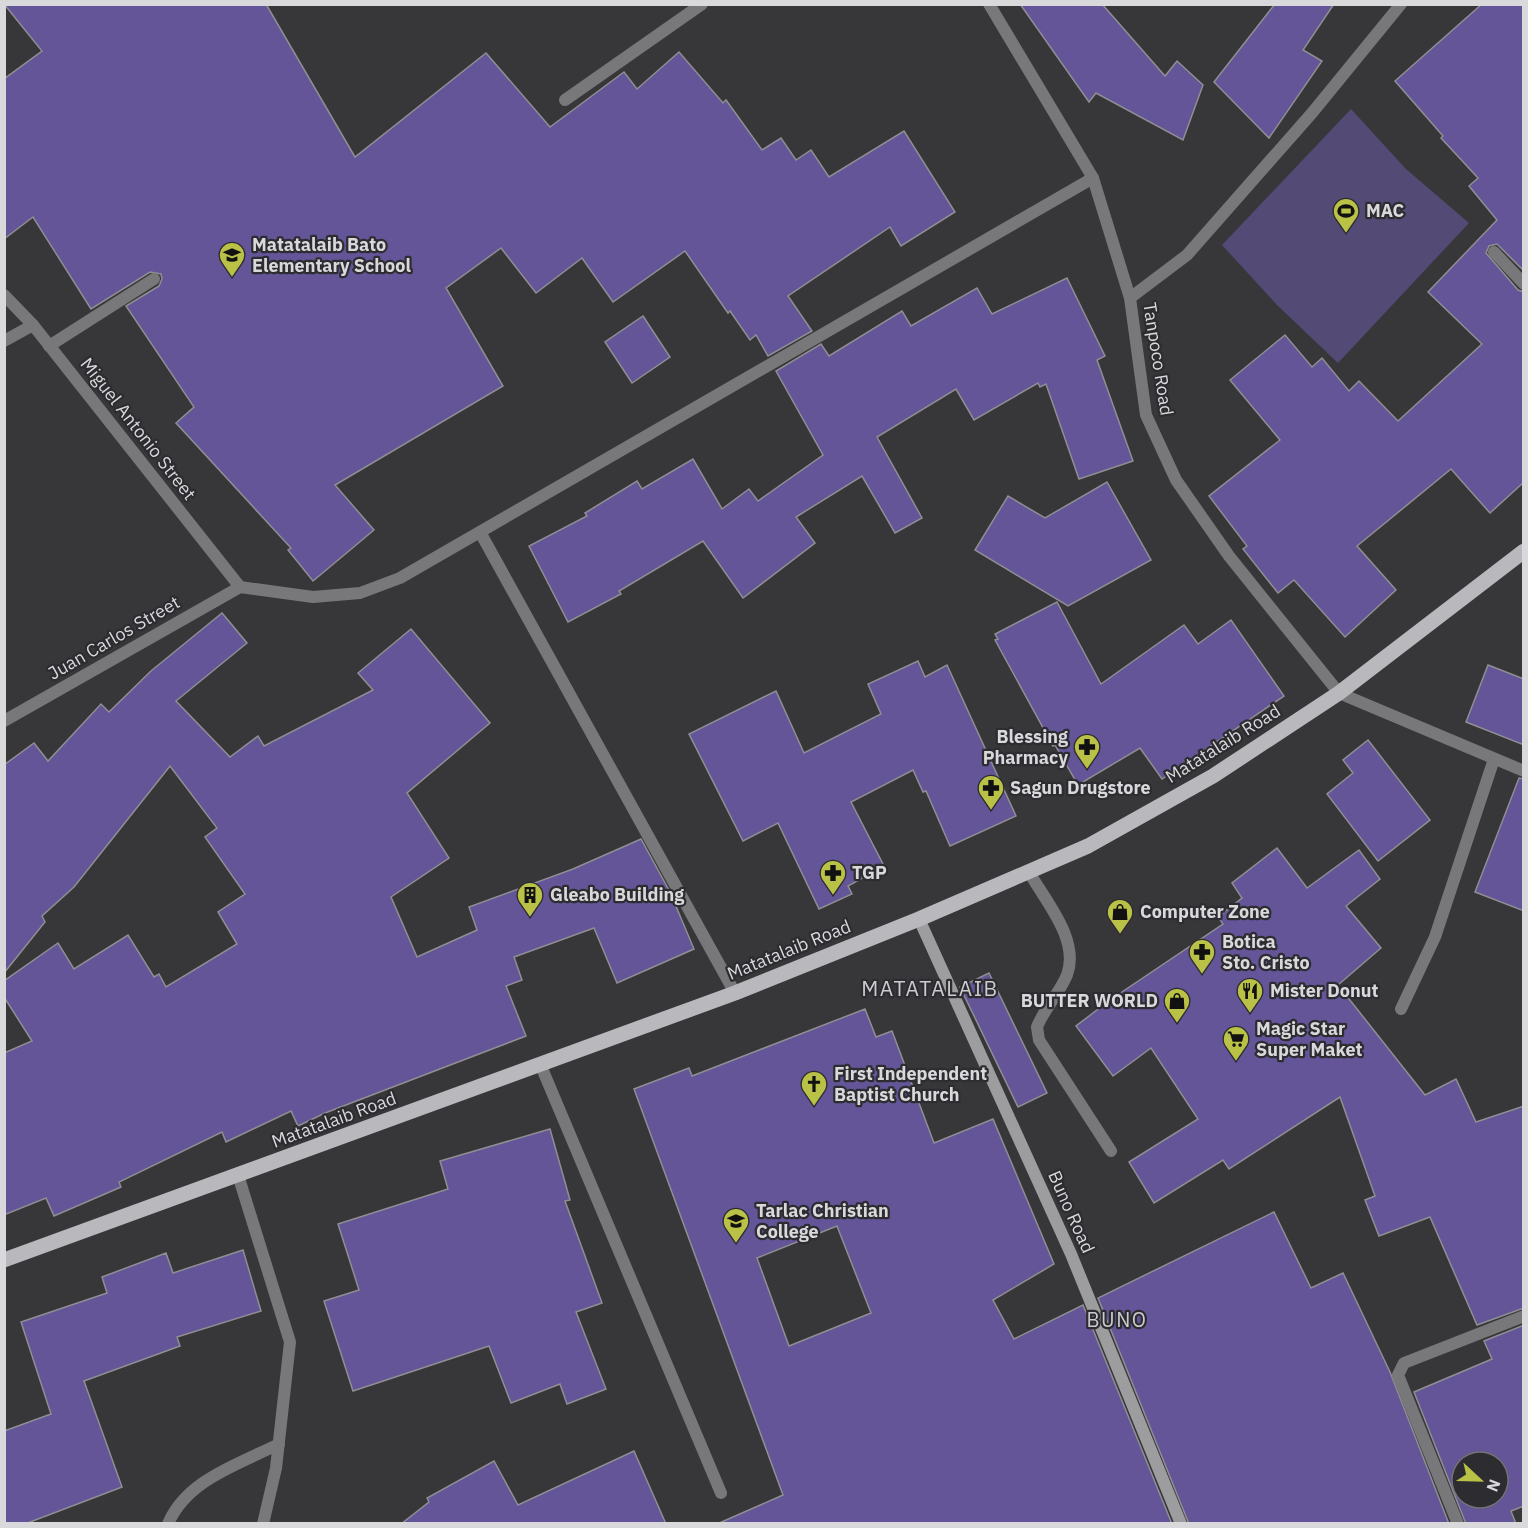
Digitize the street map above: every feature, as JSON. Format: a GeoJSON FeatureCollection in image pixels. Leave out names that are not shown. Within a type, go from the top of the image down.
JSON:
{"type":"FeatureCollection","features":[{"type":"Feature","properties":{"kind":"main road","name":"Matatalaib Road"},"geometry":{"type":"LineString","coordinates":[[4,1260],[541,1066],[735,993],[919,919],[1088,846],[1213,776],[1339,693],[1524,551]]}},
{"type":"Feature","properties":{"kind":"street"},"geometry":{"type":"LineString","coordinates":[[565,100],[702,4]]}},
{"type":"Feature","properties":{"kind":"street","name":"Tanpoco Road"},"geometry":{"type":"LineString","coordinates":[[989,4],[1093,178],[1130,298],[1146,415],[1176,480],[1228,556],[1339,693]]}},
{"type":"Feature","properties":{"kind":"street"},"geometry":{"type":"LineString","coordinates":[[1130,298],[1187,255],[1312,113],[1401,4]]}},
{"type":"Feature","properties":{"kind":"street"},"geometry":{"type":"LineString","coordinates":[[240,587],[312,597],[360,592],[400,578],[1093,178]]}},
{"type":"Feature","properties":{"kind":"street"},"geometry":{"type":"LineString","coordinates":[[1494,252],[1524,284]]}},
{"type":"Feature","properties":{"kind":"street"},"geometry":{"type":"LineString","coordinates":[[49,346],[154,279]]}},
{"type":"Feature","properties":{"kind":"street","name":"Miguel Antonio Street"},"geometry":{"type":"LineString","coordinates":[[4,295],[33,325],[240,587]]}},
{"type":"Feature","properties":{"kind":"street"},"geometry":{"type":"LineString","coordinates":[[4,341],[33,325]]}},
{"type":"Feature","properties":{"kind":"street"},"geometry":{"type":"LineString","coordinates":[[480,532],[735,993]]}},
{"type":"Feature","properties":{"kind":"street","name":"Juan Carlos Street"},"geometry":{"type":"LineString","coordinates":[[4,721],[240,587]]}},
{"type":"Feature","properties":{"kind":"street"},"geometry":{"type":"LineString","coordinates":[[1339,693],[1524,771]]}},
{"type":"Feature","properties":{"kind":"street"},"geometry":{"type":"LineString","coordinates":[[1401,1009],[1435,937],[1494,759]]}},
{"type":"Feature","properties":{"kind":"street"},"geometry":{"type":"LineString","coordinates":[[1029,872],[1069,943],[1072,957],[1066,977],[1037,1027],[1039,1040],[1111,1151]]}},
{"type":"Feature","properties":{"kind":"street","name":"Buno Road"},"geometry":{"type":"LineString","coordinates":[[919,919],[1071,1254],[1181,1524]]}},
{"type":"Feature","properties":{"kind":"street"},"geometry":{"type":"LineString","coordinates":[[541,1066],[721,1492]]}},
{"type":"Feature","properties":{"kind":"street"},"geometry":{"type":"LineString","coordinates":[[238,1175],[290,1342],[279,1444],[263,1524]]}},
{"type":"Feature","properties":{"kind":"street"},"geometry":{"type":"LineString","coordinates":[[1458,1524],[1398,1375],[1404,1363],[1524,1316]]}},
{"type":"Feature","properties":{"kind":"street"},"geometry":{"type":"LineString","coordinates":[[168,1524],[174,1509],[199,1484],[279,1444]]}},
{"type":"Feature","properties":{"kind":"shaded area","name":"MAC"},"geometry":{"type":"Polygon","coordinates":[[[1351,109],[1406,169],[1469,223],[1338,363],[1277,305],[1222,245],[1351,109]]]}},
{"type":"Feature","properties":{"kind":"building"},"geometry":{"type":"Polygon","coordinates":[[[4,4],[266,4],[355,157],[486,53],[550,127],[624,72],[637,89],[679,52],[723,103],[726,100],[762,150],[781,138],[796,160],[811,150],[829,177],[904,131],[955,212],[901,246],[890,227],[788,296],[812,331],[768,356],[756,335],[750,340],[730,311],[728,313],[685,251],[613,302],[582,258],[536,293],[501,248],[446,288],[503,386],[335,485],[374,530],[313,581],[288,550],[291,548],[176,423],[194,407],[126,306],[159,286],[162,279],[161,274],[150,272],[91,309],[33,217],[4,239],[4,79],[42,51],[4,4]]]}},
{"type":"Feature","properties":{"kind":"building"},"geometry":{"type":"Polygon","coordinates":[[[1020,4],[1102,4],[1165,76],[1177,61],[1203,85],[1183,140],[1096,93],[1089,102],[1020,4]]]}},
{"type":"Feature","properties":{"kind":"building"},"geometry":{"type":"Polygon","coordinates":[[[1275,4],[1334,4],[1303,50],[1322,61],[1269,138],[1214,82],[1275,4]]]}},
{"type":"Feature","properties":{"kind":"building"},"geometry":{"type":"Polygon","coordinates":[[[1482,4],[1524,4],[1524,271],[1497,244],[1489,246],[1486,253],[1518,290],[1524,292],[1524,482],[1490,513],[1451,469],[1357,546],[1396,590],[1345,637],[1294,580],[1278,593],[1243,549],[1247,546],[1209,496],[1280,440],[1230,380],[1285,335],[1312,367],[1322,358],[1349,391],[1359,381],[1398,421],[1482,344],[1428,292],[1497,220],[1469,186],[1478,178],[1441,138],[1443,136],[1395,81],[1482,4]]]}},
{"type":"Feature","properties":{"kind":"building"},"geometry":{"type":"Polygon","coordinates":[[[1067,278],[1105,356],[1097,360],[1133,461],[1079,479],[1046,384],[1040,387],[1038,383],[974,420],[956,389],[877,437],[922,518],[895,533],[862,476],[796,517],[815,543],[743,598],[703,541],[619,591],[621,594],[568,622],[529,546],[587,516],[585,513],[637,481],[642,489],[693,459],[722,509],[749,489],[758,501],[823,455],[776,371],[821,344],[829,356],[902,311],[911,326],[977,288],[992,314],[1067,278]]]}},
{"type":"Feature","properties":{"kind":"building"},"geometry":{"type":"Polygon","coordinates":[[[643,316],[670,357],[632,383],[605,342],[643,316]]]}},
{"type":"Feature","properties":{"kind":"building"},"geometry":{"type":"Polygon","coordinates":[[[1107,482],[1151,560],[1068,606],[975,550],[1008,496],[1045,518],[1107,482]]]}},
{"type":"Feature","properties":{"kind":"building"},"geometry":{"type":"Polygon","coordinates":[[[1057,602],[1101,684],[1184,625],[1198,644],[1231,620],[1284,696],[1162,779],[1140,748],[1078,785],[1055,745],[1053,746],[995,640],[998,639],[995,634],[1057,602]]]}},
{"type":"Feature","properties":{"kind":"building"},"geometry":{"type":"Polygon","coordinates":[[[222,613],[247,643],[176,701],[230,757],[258,736],[264,746],[373,690],[358,673],[411,629],[490,723],[407,793],[449,858],[391,897],[417,957],[477,930],[469,907],[573,869],[641,839],[670,892],[694,949],[617,983],[594,928],[514,957],[522,980],[506,986],[526,1036],[325,1113],[298,1126],[291,1111],[226,1142],[222,1132],[119,1182],[121,1187],[54,1216],[46,1198],[4,1215],[4,1053],[32,1041],[4,997],[4,981],[58,943],[74,969],[128,935],[154,977],[159,974],[166,987],[237,944],[218,912],[245,894],[205,837],[217,828],[170,766],[74,887],[42,916],[45,922],[4,973],[4,765],[34,743],[48,761],[101,704],[109,712],[151,671],[222,613]]]}},
{"type":"Feature","properties":{"kind":"building"},"geometry":{"type":"Polygon","coordinates":[[[918,661],[925,677],[947,665],[1016,816],[950,846],[926,791],[923,792],[913,770],[851,802],[884,866],[848,886],[852,894],[819,909],[778,823],[743,841],[689,734],[776,691],[804,753],[881,714],[868,684],[918,661]]]}},
{"type":"Feature","properties":{"kind":"building"},"geometry":{"type":"Polygon","coordinates":[[[1488,665],[1524,679],[1524,745],[1466,722],[1488,665]]]}},
{"type":"Feature","properties":{"kind":"building"},"geometry":{"type":"Polygon","coordinates":[[[1368,740],[1430,820],[1378,861],[1327,794],[1353,773],[1343,760],[1368,740]]]}},
{"type":"Feature","properties":{"kind":"building"},"geometry":{"type":"Polygon","coordinates":[[[1519,778],[1524,779],[1524,911],[1475,892],[1519,778]]]}},
{"type":"Feature","properties":{"kind":"building"},"geometry":{"type":"Polygon","coordinates":[[[1277,848],[1307,888],[1359,850],[1380,879],[1346,906],[1381,948],[1338,985],[1425,1095],[1456,1079],[1476,1122],[1524,1106],[1524,1308],[1477,1325],[1430,1217],[1379,1236],[1365,1200],[1375,1196],[1340,1097],[1229,1169],[1223,1160],[1154,1203],[1129,1162],[1198,1119],[1151,1048],[1113,1076],[1076,1026],[1110,1000],[1223,924],[1218,917],[1242,898],[1232,883],[1277,848]]]}},
{"type":"Feature","properties":{"kind":"building"},"geometry":{"type":"Polygon","coordinates":[[[989,973],[1047,1093],[1018,1107],[960,987],[989,973]]]}},
{"type":"Feature","properties":{"kind":"building"},"geometry":{"type":"Polygon","coordinates":[[[865,1009],[876,1037],[892,1031],[934,1143],[993,1119],[1054,1264],[993,1300],[1014,1339],[1083,1305],[1172,1524],[717,1524],[783,1495],[634,1089],[689,1068],[692,1076],[865,1009]],[[837,1226],[757,1258],[789,1346],[871,1313],[837,1226]]]}},
{"type":"Feature","properties":{"kind":"building"},"geometry":{"type":"Polygon","coordinates":[[[550,1129],[570,1200],[565,1201],[602,1303],[576,1312],[606,1389],[567,1404],[560,1384],[511,1403],[489,1346],[353,1391],[324,1301],[359,1290],[338,1224],[448,1189],[440,1161],[550,1129]]]}},
{"type":"Feature","properties":{"kind":"building"},"geometry":{"type":"Polygon","coordinates":[[[1274,1212],[1311,1288],[1343,1273],[1390,1372],[1449,1524],[1189,1524],[1098,1298],[1274,1212]]]}},
{"type":"Feature","properties":{"kind":"building"},"geometry":{"type":"Polygon","coordinates":[[[243,1250],[261,1311],[177,1337],[180,1346],[84,1381],[122,1487],[25,1524],[4,1524],[4,1431],[51,1414],[21,1322],[107,1293],[102,1277],[166,1253],[173,1273],[243,1250]]]}},
{"type":"Feature","properties":{"kind":"building"},"geometry":{"type":"Polygon","coordinates":[[[1524,1325],[1524,1506],[1511,1511],[1516,1524],[1466,1524],[1460,1510],[1510,1510],[1510,1450],[1450,1450],[1450,1483],[1414,1392],[1492,1359],[1484,1341],[1524,1325]]]}},
{"type":"Feature","properties":{"kind":"building"},"geometry":{"type":"Polygon","coordinates":[[[634,1451],[666,1524],[401,1524],[429,1502],[427,1498],[494,1461],[518,1505],[634,1451]]]}},
{"type":"Feature","properties":{"kind":"place","name":"MAC"},"geometry":{"type":"Point","coordinates":[1346,234]}},
{"type":"Feature","properties":{"kind":"place","name":"Matatalaib Bato Elementary School"},"geometry":{"type":"Point","coordinates":[232,278]}},
{"type":"Feature","properties":{"kind":"place","name":"Blessing Pharmacy"},"geometry":{"type":"Point","coordinates":[1087,770]}},
{"type":"Feature","properties":{"kind":"place","name":"Sagun Drugstore"},"geometry":{"type":"Point","coordinates":[991,811]}},
{"type":"Feature","properties":{"kind":"place","name":"TGP"},"geometry":{"type":"Point","coordinates":[833,896]}},
{"type":"Feature","properties":{"kind":"place","name":"Gleabo Building"},"geometry":{"type":"Point","coordinates":[530,918]}},
{"type":"Feature","properties":{"kind":"place","name":"Computer Zone"},"geometry":{"type":"Point","coordinates":[1120,935]}},
{"type":"Feature","properties":{"kind":"place","name":"Botica Sto. Cristo"},"geometry":{"type":"Point","coordinates":[1202,975]}},
{"type":"Feature","properties":{"kind":"place","name":"Mister Donut"},"geometry":{"type":"Point","coordinates":[1250,1014]}},
{"type":"Feature","properties":{"kind":"place","name":"BUTTER WORLD"},"geometry":{"type":"Point","coordinates":[1177,1024]}},
{"type":"Feature","properties":{"kind":"place","name":"Magic Star Super Maket"},"geometry":{"type":"Point","coordinates":[1236,1062]}},
{"type":"Feature","properties":{"kind":"place","name":"First Independent Baptist Church"},"geometry":{"type":"Point","coordinates":[814,1107]}},
{"type":"Feature","properties":{"kind":"place","name":"Tarlac Christian College"},"geometry":{"type":"Point","coordinates":[736,1244]}},
{"type":"Feature","properties":{"kind":"district","name":"MATATALAIB"},"geometry":{"type":"Point","coordinates":[930,989]}},
{"type":"Feature","properties":{"kind":"district","name":"BUNO"},"geometry":{"type":"Point","coordinates":[1117,1320]}}]}
